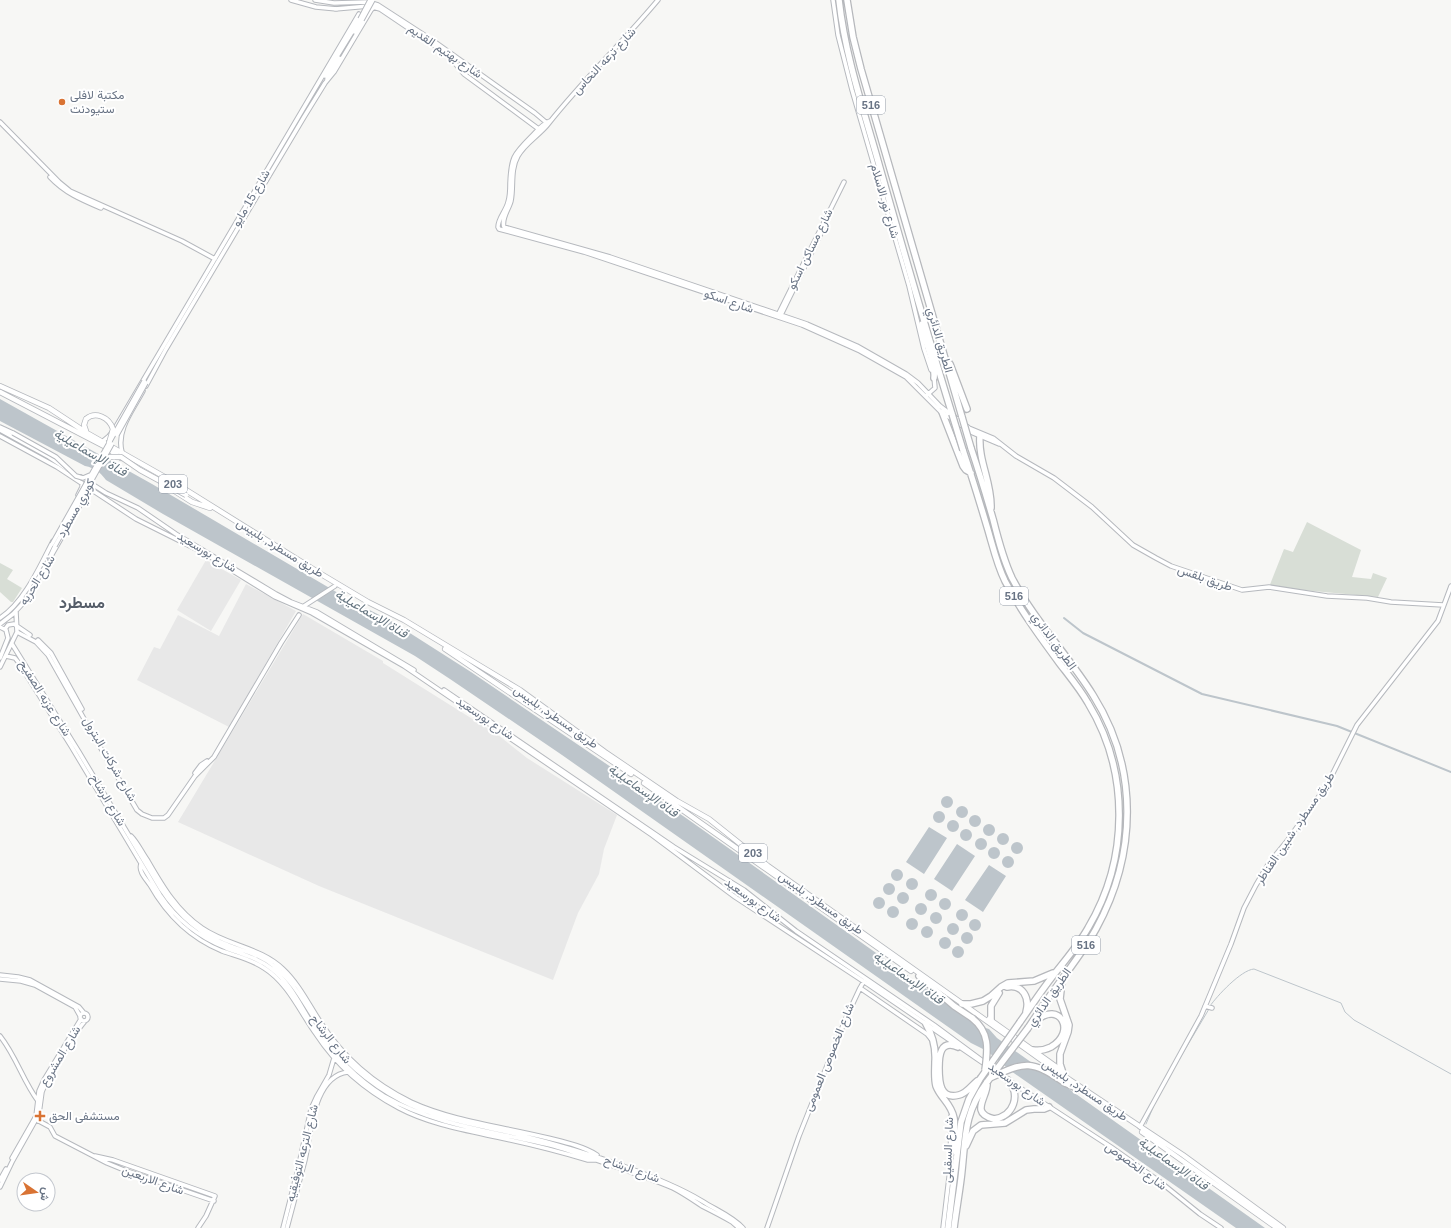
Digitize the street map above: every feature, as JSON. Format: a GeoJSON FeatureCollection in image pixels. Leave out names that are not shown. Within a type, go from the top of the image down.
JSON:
{"type":"FeatureCollection","features":[{"type":"Feature","properties":{"kind":"highway","name":"الطريق الدائري"},"geometry":{"type":"LineString","coordinates":[[839,0],[850,61],[896,226],[996,560],[1005,581],[1025,616],[1080,691],[1100,725],[1105,736],[1116,780],[1119,826],[1117,850],[1108,885],[1094,918],[1081,939],[1055,972],[971,1093],[961,1122],[948,1228]]}},
{"type":"Feature","properties":{"kind":"highway","name":"الطريق الدائري"},"geometry":{"type":"LineString","coordinates":[[848,0],[853,37],[861,69],[905,224],[1007,565],[1017,586],[1036,617],[1085,682],[1107,720],[1120,755],[1127,788],[1128,809],[1124,852],[1113,891],[1102,916],[1085,946],[1028,1028],[988,1080],[976,1098],[970,1112],[966,1126],[961,1179],[954,1228]]}},
{"type":"Feature","properties":{"kind":"highway"},"geometry":{"type":"LineString","coordinates":[[923,314],[923,332],[934,368],[934,378]]}},
{"type":"Feature","properties":{"kind":"highway"},"geometry":{"type":"LineString","coordinates":[[942,346],[967,409]]}},
{"type":"Feature","properties":{"kind":"highway"},"geometry":{"type":"LineString","coordinates":[[944,411],[963,466],[971,473]]}},
{"type":"Feature","properties":{"kind":"highway"},"geometry":{"type":"LineString","coordinates":[[980,436],[980,450],[991,495],[991,512]]}},
{"type":"Feature","properties":{"kind":"highway"},"geometry":{"type":"LineString","coordinates":[[963,1004],[975,1003],[984,1000],[991,996],[1001,986],[1008,983],[1034,981],[1046,978],[1055,972]]}},
{"type":"Feature","properties":{"kind":"highway"},"geometry":{"type":"LineString","coordinates":[[919,976],[954,1006],[972,1018],[980,1026],[987,1040],[988,1052],[982,1076],[965,1092],[957,1095],[948,1094],[942,1089],[939,1082],[940,1052],[948,1045],[958,1047]]}},
{"type":"Feature","properties":{"kind":"highway"},"geometry":{"type":"LineString","coordinates":[[1062,1075],[1060,1054],[1068,1028],[1068,1020],[1060,999],[1060,987],[1064,976]]}},
{"type":"Feature","properties":{"kind":"highway"},"geometry":{"type":"LineString","coordinates":[[991,1020],[990,1011],[993,1002],[1002,989],[1009,986],[1019,988],[1025,993],[1027,1006],[1024,1016]]}},
{"type":"Feature","properties":{"kind":"highway"},"geometry":{"type":"LineString","coordinates":[[1028,1028],[1041,1016],[1048,1014],[1059,1016],[1064,1026],[1063,1036],[1056,1044],[1044,1050],[1033,1050]]}},
{"type":"Feature","properties":{"kind":"highway"},"geometry":{"type":"LineString","coordinates":[[926,1024],[932,1035],[935,1049],[936,1084],[939,1092],[952,1110],[955,1124],[954,1143],[957,1153]]}},
{"type":"Feature","properties":{"kind":"highway"},"geometry":{"type":"LineString","coordinates":[[1008,1080],[1014,1092],[1013,1106],[1005,1115],[994,1119],[985,1114],[981,1106],[981,1101],[988,1080],[1014,1067],[1029,1065],[1044,1069],[1064,1083],[1081,1090]]}},
{"type":"Feature","properties":{"kind":"highway"},"geometry":{"type":"LineString","coordinates":[[964,1150],[973,1131],[981,1125],[1005,1123],[1026,1110],[1044,1110],[1049,1107]]}},
{"type":"Feature","properties":{"kind":"main road"},"geometry":{"type":"LineString","coordinates":[[291,0],[316,7],[354,10],[359,14],[364,13],[366,18]]}},
{"type":"Feature","properties":{"kind":"main road","name":"شارع بهتيم القديم"},"geometry":{"type":"LineString","coordinates":[[316,0],[334,3],[364,1],[375,3],[432,40],[548,122]]}},
{"type":"Feature","properties":{"kind":"main road"},"geometry":{"type":"LineString","coordinates":[[321,80],[338,56],[370,0]]}},
{"type":"Feature","properties":{"kind":"main road","name":"شارع ترعه النحاس"},"geometry":{"type":"LineString","coordinates":[[498,227],[498,222],[509,198],[516,152],[548,122],[639,23],[658,0]]}},
{"type":"Feature","properties":{"kind":"main road","name":"شارع نور الاسلام"},"geometry":{"type":"LineString","coordinates":[[833,0],[838,35],[852,90],[910,286],[924,349],[934,378]]}},
{"type":"Feature","properties":{"kind":"main road"},"geometry":{"type":"LineString","coordinates":[[335,9],[375,3]]}},
{"type":"Feature","properties":{"kind":"main road"},"geometry":{"type":"LineString","coordinates":[[325,83],[375,3]]}},
{"type":"Feature","properties":{"kind":"main road","name":"شارع بهتيم القديم"},"geometry":{"type":"LineString","coordinates":[[375,3],[383,11],[448,55],[464,74],[540,130]]}},
{"type":"Feature","properties":{"kind":"main road","name":"شارع 15 مايو"},"geometry":{"type":"LineString","coordinates":[[120,440],[124,428],[153,372],[325,83],[334,72],[375,3]]}},
{"type":"Feature","properties":{"kind":"main road","name":"شارع 15 مايو"},"geometry":{"type":"LineString","coordinates":[[103,441],[110,436],[359,14]]}},
{"type":"Feature","properties":{"kind":"main road"},"geometry":{"type":"LineString","coordinates":[[0,123],[63,190],[186,244],[215,259]]}},
{"type":"Feature","properties":{"kind":"main road","name":"شارع ترعه النحاس"},"geometry":{"type":"LineString","coordinates":[[504,227],[503,222],[511,199],[513,165]]}},
{"type":"Feature","properties":{"kind":"main road","name":"شارع مساكن اسكو"},"geometry":{"type":"LineString","coordinates":[[779,316],[845,182]]}},
{"type":"Feature","properties":{"kind":"main road","name":"شارع اسكو"},"geometry":{"type":"LineString","coordinates":[[498,227],[507,232],[556,244],[644,270]]}},
{"type":"Feature","properties":{"kind":"main road","name":"شارع اسكو"},"geometry":{"type":"LineString","coordinates":[[504,227],[560,241],[779,316],[831,337],[877,360],[906,377],[944,411]]}},
{"type":"Feature","properties":{"kind":"main road","name":"كوبري مسطرد"},"geometry":{"type":"LineString","coordinates":[[47,551],[54,545],[100,465],[145,382],[148,370]]}},
{"type":"Feature","properties":{"kind":"main road","name":"كوبري مسطرد"},"geometry":{"type":"LineString","coordinates":[[49,562],[54,545],[91,474],[145,382],[153,372]]}},
{"type":"Feature","properties":{"kind":"main road"},"geometry":{"type":"LineString","coordinates":[[927,395],[935,388],[934,378]]}},
{"type":"Feature","properties":{"kind":"main road","name":"203"},"geometry":{"type":"LineString","coordinates":[[0,386],[14,394],[47,407],[87,433],[122,452],[195,496],[210,508]]}},
{"type":"Feature","properties":{"kind":"main road","name":"203"},"geometry":{"type":"LineString","coordinates":[[0,392],[104,446],[132,467],[145,469],[195,496]]}},
{"type":"Feature","properties":{"kind":"main road"},"geometry":{"type":"LineString","coordinates":[[37,411],[40,408],[40,403]]}},
{"type":"Feature","properties":{"kind":"main road"},"geometry":{"type":"LineString","coordinates":[[44,416],[44,411],[47,407]]}},
{"type":"Feature","properties":{"kind":"main road"},"geometry":{"type":"LineString","coordinates":[[944,411],[980,436],[1005,447]]}},
{"type":"Feature","properties":{"kind":"main road"},"geometry":{"type":"LineString","coordinates":[[944,411],[969,428],[989,436],[1005,447]]}},
{"type":"Feature","properties":{"kind":"main road"},"geometry":{"type":"LineString","coordinates":[[87,433],[84,427],[86,419],[90,416],[97,415],[108,421],[113,429],[109,443]]}},
{"type":"Feature","properties":{"kind":"main road"},"geometry":{"type":"LineString","coordinates":[[0,429],[13,433],[56,457],[76,476],[82,478],[91,474]]}},
{"type":"Feature","properties":{"kind":"main road","name":"شارع بورسعيد"},"geometry":{"type":"LineString","coordinates":[[0,429],[49,457],[103,491],[133,505],[176,534],[276,594],[309,608],[432,680],[579,780],[678,850],[746,892],[796,931],[872,982],[1008,1080],[1049,1107]]}},
{"type":"Feature","properties":{"kind":"main road","name":"شارع بورسعيد"},"geometry":{"type":"LineString","coordinates":[[0,436],[48,462],[140,521],[204,553],[279,599],[312,613],[404,666],[652,835],[740,900],[864,981],[958,1047],[972,1054],[1044,1102],[1049,1107]]}},
{"type":"Feature","properties":{"kind":"main road"},"geometry":{"type":"LineString","coordinates":[[110,436],[109,440],[112,442],[116,443],[120,440],[122,452]]}},
{"type":"Feature","properties":{"kind":"main road","name":"طريق بلقس"},"geometry":{"type":"LineString","coordinates":[[1005,447],[1016,456],[1062,483],[1092,507],[1126,540],[1142,551],[1171,566],[1242,590],[1269,587],[1327,596],[1444,605]]}},
{"type":"Feature","properties":{"kind":"main road"},"geometry":{"type":"LineString","coordinates":[[127,455],[135,463],[132,467],[192,502],[210,508]]}},
{"type":"Feature","properties":{"kind":"main road"},"geometry":{"type":"LineString","coordinates":[[100,465],[110,457],[121,457],[140,470],[201,502]]}},
{"type":"Feature","properties":{"kind":"main road","name":"شارع الحريه"},"geometry":{"type":"LineString","coordinates":[[0,618],[13,608],[22,597],[80,491],[82,483]]}},
{"type":"Feature","properties":{"kind":"main road","name":"شارع الحريه"},"geometry":{"type":"LineString","coordinates":[[0,625],[16,612],[26,600],[87,495],[93,490]]}},
{"type":"Feature","properties":{"kind":"main road"},"geometry":{"type":"LineString","coordinates":[[80,491],[84,491],[87,495]]}},
{"type":"Feature","properties":{"kind":"main road","name":"طريق مسطرد, بلبيس"},"geometry":{"type":"LineString","coordinates":[[195,496],[321,574],[404,620],[528,696],[610,756],[677,801],[709,819],[768,866],[1062,1075],[1183,1155],[1283,1228]]}},
{"type":"Feature","properties":{"kind":"main road"},"geometry":{"type":"LineString","coordinates":[[128,514],[134,512],[133,505]]}},
{"type":"Feature","properties":{"kind":"main road","name":"طريق مسطرد, بلبيس"},"geometry":{"type":"LineString","coordinates":[[210,508],[334,586],[406,624],[530,705],[705,824],[1278,1228]]}},
{"type":"Feature","properties":{"kind":"main road"},"geometry":{"type":"LineString","coordinates":[[140,521],[140,514],[146,513]]}},
{"type":"Feature","properties":{"kind":"main road"},"geometry":{"type":"LineString","coordinates":[[303,606],[310,603],[334,586]]}},
{"type":"Feature","properties":{"kind":"main road","name":"طريق مسطرد, شبين القناطر"},"geometry":{"type":"LineString","coordinates":[[1140,1127],[1182,1049],[1201,1016],[1209,1007],[1230,944],[1249,896],[1269,863],[1287,841],[1327,785],[1353,730],[1438,621],[1451,586]]}},
{"type":"Feature","properties":{"kind":"main road"},"geometry":{"type":"LineString","coordinates":[[309,608],[310,603]]}},
{"type":"Feature","properties":{"kind":"main road"},"geometry":{"type":"LineString","coordinates":[[0,666],[17,632],[18,626],[16,612]]}},
{"type":"Feature","properties":{"kind":"main road","name":"شارع شركات البترول"},"geometry":{"type":"LineString","coordinates":[[18,626],[23,633],[46,651],[137,810],[147,817],[164,818],[195,776],[211,760],[299,615]]}},
{"type":"Feature","properties":{"kind":"main road"},"geometry":{"type":"LineString","coordinates":[[5,629],[10,624],[18,626]]}},
{"type":"Feature","properties":{"kind":"main road"},"geometry":{"type":"LineString","coordinates":[[0,625],[5,629],[8,638],[0,658]]}},
{"type":"Feature","properties":{"kind":"main road","name":"شارع شركات البترول"},"geometry":{"type":"LineString","coordinates":[[17,632],[23,633]]}},
{"type":"Feature","properties":{"kind":"main road","name":"شارع عزبه الصفيح"},"geometry":{"type":"LineString","coordinates":[[12,644],[78,754]]}},
{"type":"Feature","properties":{"kind":"main road"},"geometry":{"type":"LineString","coordinates":[[12,657],[12,654],[16,652]]}},
{"type":"Feature","properties":{"kind":"main road","name":"شارع عزبه الصفيح"},"geometry":{"type":"LineString","coordinates":[[6,656],[16,659],[19,663],[78,754]]}},
{"type":"Feature","properties":{"kind":"main road"},"geometry":{"type":"LineString","coordinates":[[514,687],[520,694],[516,696]]}},
{"type":"Feature","properties":{"kind":"main road"},"geometry":{"type":"LineString","coordinates":[[528,696],[524,696],[523,699],[530,705]]}},
{"type":"Feature","properties":{"kind":"main road","name":"شارع الرشاح"},"geometry":{"type":"LineString","coordinates":[[78,754],[166,897],[182,916],[211,937],[254,954],[270,963],[286,978],[326,1037],[345,1059],[372,1083],[396,1100],[439,1116],[556,1144],[666,1182],[724,1216]]}},
{"type":"Feature","properties":{"kind":"main road","name":"شارع الرشاح"},"geometry":{"type":"LineString","coordinates":[[78,754],[163,900],[181,920],[209,940],[226,948],[253,957],[268,965],[284,980],[302,1003]]}},
{"type":"Feature","properties":{"kind":"main road"},"geometry":{"type":"LineString","coordinates":[[705,824],[705,819],[709,819]]}},
{"type":"Feature","properties":{"kind":"main road"},"geometry":{"type":"LineString","coordinates":[[730,893],[736,891],[735,885]]}},
{"type":"Feature","properties":{"kind":"main road"},"geometry":{"type":"LineString","coordinates":[[740,900],[740,894],[746,892]]}},
{"type":"Feature","properties":{"kind":"main road"},"geometry":{"type":"LineString","coordinates":[[0,975],[37,986],[74,1007],[83,1017]]}},
{"type":"Feature","properties":{"kind":"main road"},"geometry":{"type":"LineString","coordinates":[[0,979],[9,978]]}},
{"type":"Feature","properties":{"kind":"main road","name":"شارع الخصوص العمومى"},"geometry":{"type":"LineString","coordinates":[[799,1136],[806,1115],[860,982],[859,978]]}},
{"type":"Feature","properties":{"kind":"main road","name":"شارع الخصوص العمومى"},"geometry":{"type":"LineString","coordinates":[[767,1228],[799,1136],[864,981]]}},
{"type":"Feature","properties":{"kind":"main road","name":"شارع السقيلى"},"geometry":{"type":"LineString","coordinates":[[860,988],[927,1034],[932,1042],[932,1083],[939,1096],[949,1109],[951,1118],[950,1169],[943,1228]]}},
{"type":"Feature","properties":{"kind":"main road"},"geometry":{"type":"LineString","coordinates":[[302,1003],[319,1039],[334,1058],[369,1090],[396,1100],[409,1113],[438,1123],[532,1144],[588,1160],[598,1158]]}},
{"type":"Feature","properties":{"kind":"main road"},"geometry":{"type":"LineString","coordinates":[[963,1004],[970,1006],[1033,1050],[1058,1068],[1062,1075]]}},
{"type":"Feature","properties":{"kind":"main road","name":"شارع المشروع"},"geometry":{"type":"LineString","coordinates":[[0,1178],[36,1116],[39,1091],[44,1080],[83,1017]]}},
{"type":"Feature","properties":{"kind":"main road","name":"شارع المشروع"},"geometry":{"type":"LineString","coordinates":[[0,1187],[40,1111],[42,1092],[46,1082],[83,1017]]}},
{"type":"Feature","properties":{"kind":"main road"},"geometry":{"type":"LineString","coordinates":[[0,1036],[12,1053],[22,1074],[38,1101]]}},
{"type":"Feature","properties":{"kind":"main road","name":"شارع الترعه التوفيقيه"},"geometry":{"type":"LineString","coordinates":[[283,1228],[311,1110],[331,1070],[334,1058]]}},
{"type":"Feature","properties":{"kind":"main road"},"geometry":{"type":"LineString","coordinates":[[331,1070],[336,1075],[348,1072]]}},
{"type":"Feature","properties":{"kind":"main road","name":"شارع الترعه التوفيقيه"},"geometry":{"type":"LineString","coordinates":[[287,1228],[306,1154],[314,1109],[327,1085],[336,1075]]}},
{"type":"Feature","properties":{"kind":"main road","name":"شارع الخصوص"},"geometry":{"type":"LineString","coordinates":[[1049,1107],[1080,1126],[1159,1181],[1200,1214],[1221,1228]]}},
{"type":"Feature","properties":{"kind":"main road","name":"شارع الاربعين"},"geometry":{"type":"LineString","coordinates":[[36,1120],[50,1127],[55,1136],[94,1156],[124,1170],[214,1201],[215,1196],[113,1160],[94,1156]]}},
{"type":"Feature","properties":{"kind":"main road"},"geometry":{"type":"LineString","coordinates":[[198,1228],[214,1201]]}},
{"type":"Feature","properties":{"kind":"main road"},"geometry":{"type":"LineString","coordinates":[[724,1216],[739,1228]]}},
{"type":"Feature","properties":{"kind":"main road"},"geometry":{"type":"LineString","coordinates":[[724,1216],[736,1221],[743,1228]]}},
{"type":"Feature","properties":{"kind":"shaded area"},"geometry":{"type":"Polygon","coordinates":[[[1307,522],[1361,550],[1352,577],[1371,579],[1373,573],[1387,578],[1378,597],[1269,587],[1284,549],[1293,552],[1307,522]]]}},
{"type":"Feature","properties":{"kind":"shaded area"},"geometry":{"type":"Polygon","coordinates":[[[206,560],[241,580],[211,631],[177,610],[206,560]]]}},
{"type":"Feature","properties":{"kind":"shaded area"},"geometry":{"type":"Polygon","coordinates":[[[0,563],[13,570],[7,579],[22,588],[13,602],[11,602],[0,592],[0,563]]]}},
{"type":"Feature","properties":{"kind":"shaded area"},"geometry":{"type":"Polygon","coordinates":[[[246,584],[296,611],[229,727],[137,680],[154,647],[160,649],[178,615],[219,636],[246,584]]]}},
{"type":"Feature","properties":{"kind":"shaded area"},"geometry":{"type":"Polygon","coordinates":[[[303,614],[383,661],[383,663],[498,735],[527,758],[617,815],[604,849],[599,874],[578,913],[553,980],[319,886],[178,822],[303,614]]]}},
{"type":"Feature","properties":{"kind":"water","name":"قناة الإسماعيلية"},"geometry":{"type":"Polygon","coordinates":[[[0,399],[152,484],[350,600],[391,621],[471,672],[686,818],[979,1026],[989,1029],[997,1038],[1265,1228],[1236,1228],[1011,1071],[987,1051],[971,1043],[562,755],[415,656],[163,514],[106,480],[94,469],[85,466],[0,421],[0,399]]]}},
{"type":"Feature","properties":{"kind":"water"},"geometry":{"type":"Polygon","coordinates":[[[949,796],[952,797],[952,807],[945,808],[942,807],[941,800],[942,797],[949,796]]]}},
{"type":"Feature","properties":{"kind":"water"},"geometry":{"type":"Polygon","coordinates":[[[964,806],[967,807],[967,817],[960,818],[957,817],[956,810],[957,807],[964,806]]]}},
{"type":"Feature","properties":{"kind":"water"},"geometry":{"type":"Polygon","coordinates":[[[941,811],[944,812],[944,822],[937,823],[934,822],[933,815],[934,812],[941,811]]]}},
{"type":"Feature","properties":{"kind":"water"},"geometry":{"type":"Polygon","coordinates":[[[977,815],[980,816],[980,826],[973,827],[970,826],[969,819],[970,816],[977,815]]]}},
{"type":"Feature","properties":{"kind":"water"},"geometry":{"type":"Polygon","coordinates":[[[955,820],[958,821],[958,831],[951,832],[948,831],[947,824],[948,821],[955,820]]]}},
{"type":"Feature","properties":{"kind":"water"},"geometry":{"type":"Polygon","coordinates":[[[991,824],[994,825],[994,835],[987,836],[984,835],[983,828],[984,825],[991,824]]]}},
{"type":"Feature","properties":{"kind":"water"},"geometry":{"type":"Polygon","coordinates":[[[929,827],[947,838],[924,874],[906,862],[929,827]]]}},
{"type":"Feature","properties":{"kind":"water"},"geometry":{"type":"Polygon","coordinates":[[[968,829],[971,830],[971,840],[964,841],[961,840],[960,833],[961,830],[968,829]]]}},
{"type":"Feature","properties":{"kind":"water"},"geometry":{"type":"Polygon","coordinates":[[[1005,833],[1008,834],[1008,844],[1001,845],[998,844],[997,837],[998,834],[1005,833]]]}},
{"type":"Feature","properties":{"kind":"water"},"geometry":{"type":"Polygon","coordinates":[[[983,838],[986,839],[986,849],[979,850],[976,849],[975,842],[976,839],[983,838]]]}},
{"type":"Feature","properties":{"kind":"water"},"geometry":{"type":"Polygon","coordinates":[[[1019,842],[1022,843],[1022,853],[1015,854],[1012,853],[1011,846],[1012,843],[1019,842]]]}},
{"type":"Feature","properties":{"kind":"water"},"geometry":{"type":"Polygon","coordinates":[[[957,844],[975,856],[952,891],[934,879],[957,844]]]}},
{"type":"Feature","properties":{"kind":"water"},"geometry":{"type":"Polygon","coordinates":[[[996,847],[999,848],[999,858],[992,859],[989,858],[988,851],[989,848],[996,847]]]}},
{"type":"Feature","properties":{"kind":"water"},"geometry":{"type":"Polygon","coordinates":[[[1010,856],[1013,857],[1013,867],[1006,868],[1003,867],[1002,860],[1003,857],[1010,856]]]}},
{"type":"Feature","properties":{"kind":"water"},"geometry":{"type":"Polygon","coordinates":[[[989,865],[1006,876],[983,912],[965,900],[989,865]]]}},
{"type":"Feature","properties":{"kind":"water"},"geometry":{"type":"Polygon","coordinates":[[[899,869],[902,870],[902,880],[895,881],[892,880],[891,873],[892,870],[899,869]]]}},
{"type":"Feature","properties":{"kind":"water"},"geometry":{"type":"Polygon","coordinates":[[[914,878],[917,879],[917,889],[910,890],[907,889],[906,882],[907,879],[914,878]]]}},
{"type":"Feature","properties":{"kind":"water"},"geometry":{"type":"Polygon","coordinates":[[[891,883],[894,884],[894,894],[887,895],[884,894],[883,887],[884,884],[891,883]]]}},
{"type":"Feature","properties":{"kind":"water"},"geometry":{"type":"Polygon","coordinates":[[[933,889],[936,890],[936,900],[929,901],[926,900],[925,893],[926,890],[933,889]]]}},
{"type":"Feature","properties":{"kind":"water"},"geometry":{"type":"Polygon","coordinates":[[[905,892],[908,893],[908,903],[901,904],[898,903],[897,896],[898,893],[905,892]]]}},
{"type":"Feature","properties":{"kind":"water"},"geometry":{"type":"Polygon","coordinates":[[[881,897],[884,898],[884,908],[877,909],[874,908],[873,901],[874,898],[881,897]]]}},
{"type":"Feature","properties":{"kind":"water"},"geometry":{"type":"Polygon","coordinates":[[[947,898],[950,899],[950,909],[943,910],[940,909],[939,902],[940,899],[947,898]]]}},
{"type":"Feature","properties":{"kind":"water"},"geometry":{"type":"Polygon","coordinates":[[[923,903],[926,904],[926,914],[919,915],[916,914],[915,907],[916,904],[923,903]]]}},
{"type":"Feature","properties":{"kind":"water"},"geometry":{"type":"Polygon","coordinates":[[[895,906],[898,907],[898,917],[891,918],[888,917],[887,910],[888,907],[895,906]]]}},
{"type":"Feature","properties":{"kind":"water"},"geometry":{"type":"Polygon","coordinates":[[[964,909],[967,910],[967,920],[960,921],[957,920],[956,913],[957,910],[964,909]]]}},
{"type":"Feature","properties":{"kind":"water"},"geometry":{"type":"Polygon","coordinates":[[[938,912],[941,913],[941,923],[934,924],[931,923],[930,916],[931,913],[938,912]]]}},
{"type":"Feature","properties":{"kind":"water"},"geometry":{"type":"Polygon","coordinates":[[[914,918],[917,919],[917,929],[910,930],[907,929],[906,922],[907,919],[914,918]]]}},
{"type":"Feature","properties":{"kind":"water"},"geometry":{"type":"Polygon","coordinates":[[[977,919],[980,920],[980,930],[973,931],[970,930],[969,923],[970,920],[977,919]]]}},
{"type":"Feature","properties":{"kind":"water"},"geometry":{"type":"Polygon","coordinates":[[[955,923],[958,924],[958,934],[951,935],[948,934],[947,927],[948,924],[955,923]]]}},
{"type":"Feature","properties":{"kind":"water"},"geometry":{"type":"Polygon","coordinates":[[[929,926],[932,927],[932,937],[925,938],[922,937],[921,930],[922,927],[929,926]]]}},
{"type":"Feature","properties":{"kind":"water"},"geometry":{"type":"Polygon","coordinates":[[[969,932],[972,933],[972,943],[965,944],[962,943],[961,936],[962,933],[969,932]]]}},
{"type":"Feature","properties":{"kind":"water"},"geometry":{"type":"Polygon","coordinates":[[[947,937],[950,938],[950,948],[943,949],[940,948],[939,941],[940,938],[947,937]]]}},
{"type":"Feature","properties":{"kind":"water"},"geometry":{"type":"Polygon","coordinates":[[[960,946],[963,947],[963,957],[956,958],[953,957],[952,950],[953,947],[960,946]]]}},
{"type":"Feature","properties":{"kind":"waterway"},"geometry":{"type":"LineString","coordinates":[[1064,618],[1083,633],[1202,694],[1337,726],[1451,772]]}},
{"type":"Feature","properties":{"kind":"waterway"},"geometry":{"type":"LineString","coordinates":[[1210,1006],[1236,979],[1249,970],[1254,969],[1341,1003],[1345,1012],[1354,1020],[1451,1074]]}},
{"type":"Feature","properties":{"kind":"waterway"},"geometry":{"type":"LineString","coordinates":[[1174,1068],[1209,1009]]}},
{"type":"Feature","properties":{"kind":"waterway"},"geometry":{"type":"LineString","coordinates":[[1146,1124],[1155,1103]]}},
{"type":"Feature","properties":{"kind":"place","name":"مكتبة لافلى ستيودنت"},"geometry":{"type":"Point","coordinates":[62,102]}},
{"type":"Feature","properties":{"kind":"place","name":"مستشفى الحق"},"geometry":{"type":"Point","coordinates":[40,1116]}},
{"type":"Feature","properties":{"kind":"district","name":"مسطرد"},"geometry":{"type":"Point","coordinates":[82,602]}}]}
